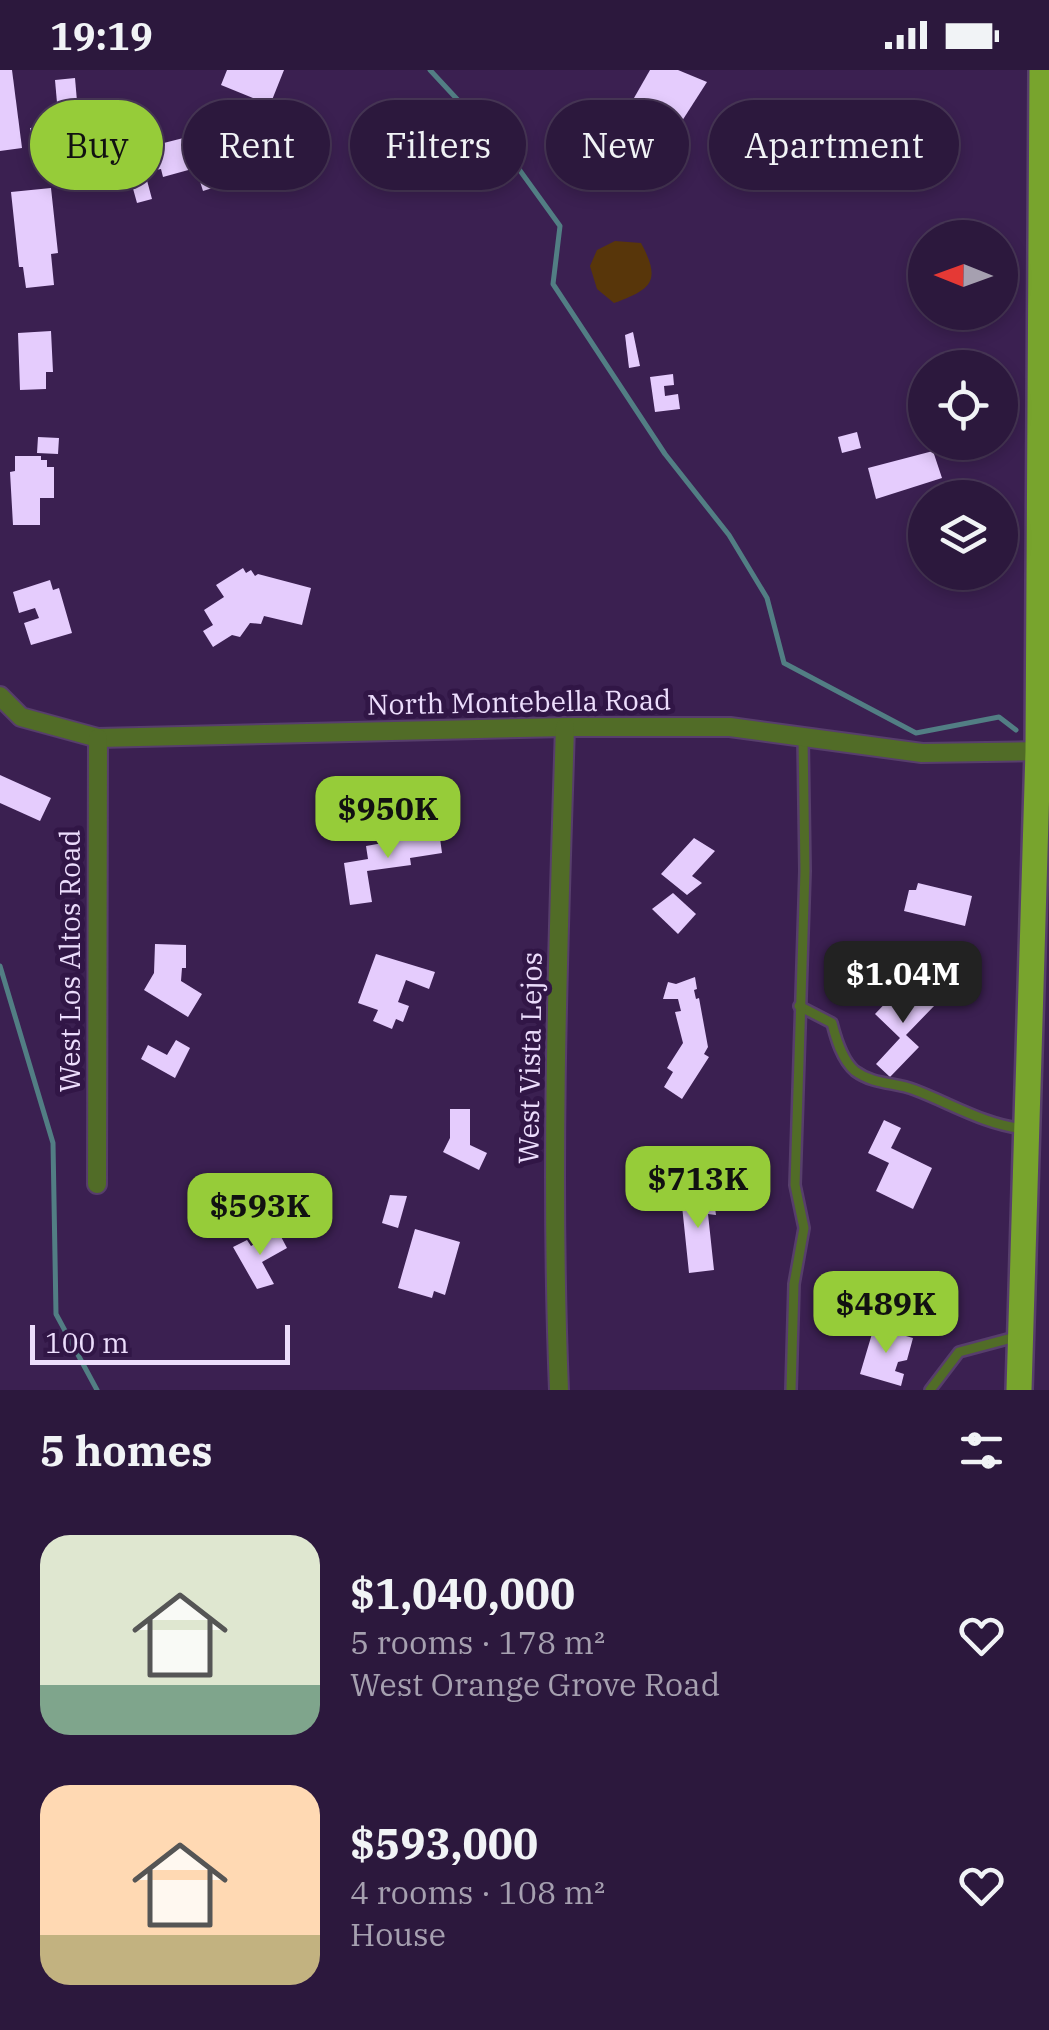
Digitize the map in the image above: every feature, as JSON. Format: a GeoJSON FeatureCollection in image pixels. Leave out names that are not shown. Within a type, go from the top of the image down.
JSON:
{"type":"FeatureCollection","features":[{"type":"Feature","properties":{"kind":"main road"},"geometry":{"type":"LineString","coordinates":[[1019,1390],[1042,914],[1042,70]]}},
{"type":"Feature","properties":{"kind":"street","name":"North Montebella Road"},"geometry":{"type":"LineString","coordinates":[[0,696],[21,717],[98,738],[730,727],[922,753],[1044,751]]}},
{"type":"Feature","properties":{"kind":"street","name":"West Vista Lejos"},"geometry":{"type":"LineString","coordinates":[[559,1390],[556,1056],[565,727]]}},
{"type":"Feature","properties":{"kind":"street","name":"West Los Altos Road"},"geometry":{"type":"LineString","coordinates":[[97,1184],[98,738]]}},
{"type":"Feature","properties":{"kind":"lane"},"geometry":{"type":"LineString","coordinates":[[791,1390],[794,1284],[804,1219],[795,1185],[804,877],[803,737]]}},
{"type":"Feature","properties":{"kind":"lane"},"geometry":{"type":"LineString","coordinates":[[799,1006],[832,1022],[838,1045],[853,1070],[881,1084],[912,1088],[1005,1127],[1035,1115]]}},
{"type":"Feature","properties":{"kind":"lane"},"geometry":{"type":"LineString","coordinates":[[930,1390],[960,1352],[1022,1336]]}},
{"type":"Feature","properties":{"kind":"shaded area"},"geometry":{"type":"Polygon","coordinates":[[[615,241],[641,243],[651,275],[644,288],[614,303],[597,289],[590,266],[597,250],[615,241]]]}},
{"type":"Feature","properties":{"kind":"building"},"geometry":{"type":"Polygon","coordinates":[[[0,70],[12,70],[22,148],[0,151],[0,70]]]}},
{"type":"Feature","properties":{"kind":"building"},"geometry":{"type":"Polygon","coordinates":[[[227,70],[284,70],[272,100],[258,100],[221,85],[227,70]]]}},
{"type":"Feature","properties":{"kind":"building"},"geometry":{"type":"Polygon","coordinates":[[[650,70],[678,70],[707,82],[689,110],[689,100],[633,100],[650,70]]]}},
{"type":"Feature","properties":{"kind":"building"},"geometry":{"type":"Polygon","coordinates":[[[75,78],[77,100],[57,100],[55,80],[75,78]]]}},
{"type":"Feature","properties":{"kind":"building"},"geometry":{"type":"Polygon","coordinates":[[[183,138],[183,171],[163,177],[163,143],[183,138]]]}},
{"type":"Feature","properties":{"kind":"building"},"geometry":{"type":"Polygon","coordinates":[[[51,190],[58,253],[51,254],[54,285],[26,288],[23,267],[19,267],[11,192],[51,190]]]}},
{"type":"Feature","properties":{"kind":"building"},"geometry":{"type":"Polygon","coordinates":[[[133,190],[150,190],[152,199],[137,203],[133,190]]]}},
{"type":"Feature","properties":{"kind":"building"},"geometry":{"type":"Polygon","coordinates":[[[51,331],[53,372],[46,372],[46,389],[20,390],[18,333],[51,331]]]}},
{"type":"Feature","properties":{"kind":"building"},"geometry":{"type":"Polygon","coordinates":[[[633,332],[640,366],[629,368],[625,335],[633,332]]]}},
{"type":"Feature","properties":{"kind":"building"},"geometry":{"type":"Polygon","coordinates":[[[673,374],[674,385],[664,386],[665,396],[678,394],[680,409],[655,412],[650,377],[673,374]]]}},
{"type":"Feature","properties":{"kind":"building"},"geometry":{"type":"Polygon","coordinates":[[[857,432],[861,448],[842,453],[838,437],[857,432]]]}},
{"type":"Feature","properties":{"kind":"building"},"geometry":{"type":"Polygon","coordinates":[[[38,437],[59,438],[58,454],[37,453],[38,437]]]}},
{"type":"Feature","properties":{"kind":"building"},"geometry":{"type":"Polygon","coordinates":[[[15,456],[41,456],[41,460],[47,460],[47,467],[54,467],[54,498],[40,498],[40,525],[13,525],[10,472],[15,471],[15,456]]]}},
{"type":"Feature","properties":{"kind":"building"},"geometry":{"type":"Polygon","coordinates":[[[908,458],[936,460],[942,478],[908,480],[908,489],[876,499],[868,468],[908,458]]]}},
{"type":"Feature","properties":{"kind":"building"},"geometry":{"type":"Polygon","coordinates":[[[243,568],[255,576],[311,588],[302,625],[264,616],[261,624],[250,623],[240,637],[232,635],[213,647],[203,631],[213,625],[204,610],[224,597],[216,585],[243,568]]]}},
{"type":"Feature","properties":{"kind":"building"},"geometry":{"type":"Polygon","coordinates":[[[50,580],[53,590],[59,588],[72,633],[31,645],[24,623],[39,618],[35,608],[19,613],[13,592],[50,580]]]}},
{"type":"Feature","properties":{"kind":"building"},"geometry":{"type":"Polygon","coordinates":[[[0,775],[51,798],[40,821],[0,803],[0,775]]]}},
{"type":"Feature","properties":{"kind":"building"},"geometry":{"type":"Polygon","coordinates":[[[439,831],[442,853],[410,858],[411,865],[367,871],[372,902],[350,905],[344,863],[368,859],[366,846],[383,843],[382,839],[439,831]]]}},
{"type":"Feature","properties":{"kind":"building"},"geometry":{"type":"Polygon","coordinates":[[[694,838],[715,851],[692,876],[702,883],[687,895],[661,874],[694,838]]]}},
{"type":"Feature","properties":{"kind":"building"},"geometry":{"type":"Polygon","coordinates":[[[918,883],[972,896],[965,926],[904,911],[909,890],[916,890],[918,883]]]}},
{"type":"Feature","properties":{"kind":"building"},"geometry":{"type":"Polygon","coordinates":[[[673,893],[696,914],[678,934],[652,909],[673,893]]]}},
{"type":"Feature","properties":{"kind":"building"},"geometry":{"type":"Polygon","coordinates":[[[155,944],[186,945],[186,968],[182,968],[181,981],[202,994],[188,1017],[144,990],[154,973],[155,944]]]}},
{"type":"Feature","properties":{"kind":"building"},"geometry":{"type":"Polygon","coordinates":[[[376,954],[435,972],[429,989],[406,980],[398,1002],[409,1006],[403,1022],[396,1019],[392,1029],[373,1021],[378,1010],[358,1003],[376,954]]]}},
{"type":"Feature","properties":{"kind":"building"},"geometry":{"type":"Polygon","coordinates":[[[695,977],[694,990],[708,1047],[704,1054],[709,1057],[682,1099],[664,1087],[673,1072],[667,1068],[683,1043],[675,1012],[681,1011],[678,999],[663,999],[668,982],[676,984],[695,977]]]}},
{"type":"Feature","properties":{"kind":"building"},"geometry":{"type":"Polygon","coordinates":[[[915,985],[935,1005],[906,1035],[919,1047],[890,1077],[876,1064],[900,1038],[875,1014],[896,992],[900,1001],[915,985]]]}},
{"type":"Feature","properties":{"kind":"building"},"geometry":{"type":"Polygon","coordinates":[[[176,1040],[190,1048],[175,1078],[141,1059],[148,1045],[167,1055],[176,1040]]]}},
{"type":"Feature","properties":{"kind":"building"},"geometry":{"type":"Polygon","coordinates":[[[450,1109],[470,1109],[470,1145],[487,1153],[479,1170],[443,1152],[450,1138],[450,1109]]]}},
{"type":"Feature","properties":{"kind":"building"},"geometry":{"type":"Polygon","coordinates":[[[884,1120],[901,1128],[891,1148],[932,1168],[913,1209],[876,1191],[889,1163],[868,1153],[884,1120]]]}},
{"type":"Feature","properties":{"kind":"building"},"geometry":{"type":"Polygon","coordinates":[[[713,1193],[716,1215],[708,1214],[714,1270],[689,1273],[681,1196],[713,1193]]]}},
{"type":"Feature","properties":{"kind":"building"},"geometry":{"type":"Polygon","coordinates":[[[390,1195],[407,1196],[398,1228],[382,1223],[390,1195]]]}},
{"type":"Feature","properties":{"kind":"building"},"geometry":{"type":"Polygon","coordinates":[[[415,1229],[460,1242],[445,1295],[434,1291],[432,1298],[398,1288],[415,1229]]]}},
{"type":"Feature","properties":{"kind":"building"},"geometry":{"type":"Polygon","coordinates":[[[278,1231],[287,1248],[262,1262],[274,1284],[257,1289],[233,1247],[247,1240],[251,1246],[278,1231]]]}},
{"type":"Feature","properties":{"kind":"building"},"geometry":{"type":"Polygon","coordinates":[[[874,1327],[913,1338],[907,1360],[898,1362],[895,1371],[904,1374],[901,1386],[860,1374],[874,1327]]]}},
{"type":"Feature","properties":{"kind":"waterway"},"geometry":{"type":"LineString","coordinates":[[430,70],[508,154],[560,226],[553,284],[665,454],[729,535],[767,598],[784,663],[916,733],[999,717],[1016,730]]}},
{"type":"Feature","properties":{"kind":"waterway"},"geometry":{"type":"LineString","coordinates":[[0,966],[53,1143],[56,1314],[97,1390]]}}]}
